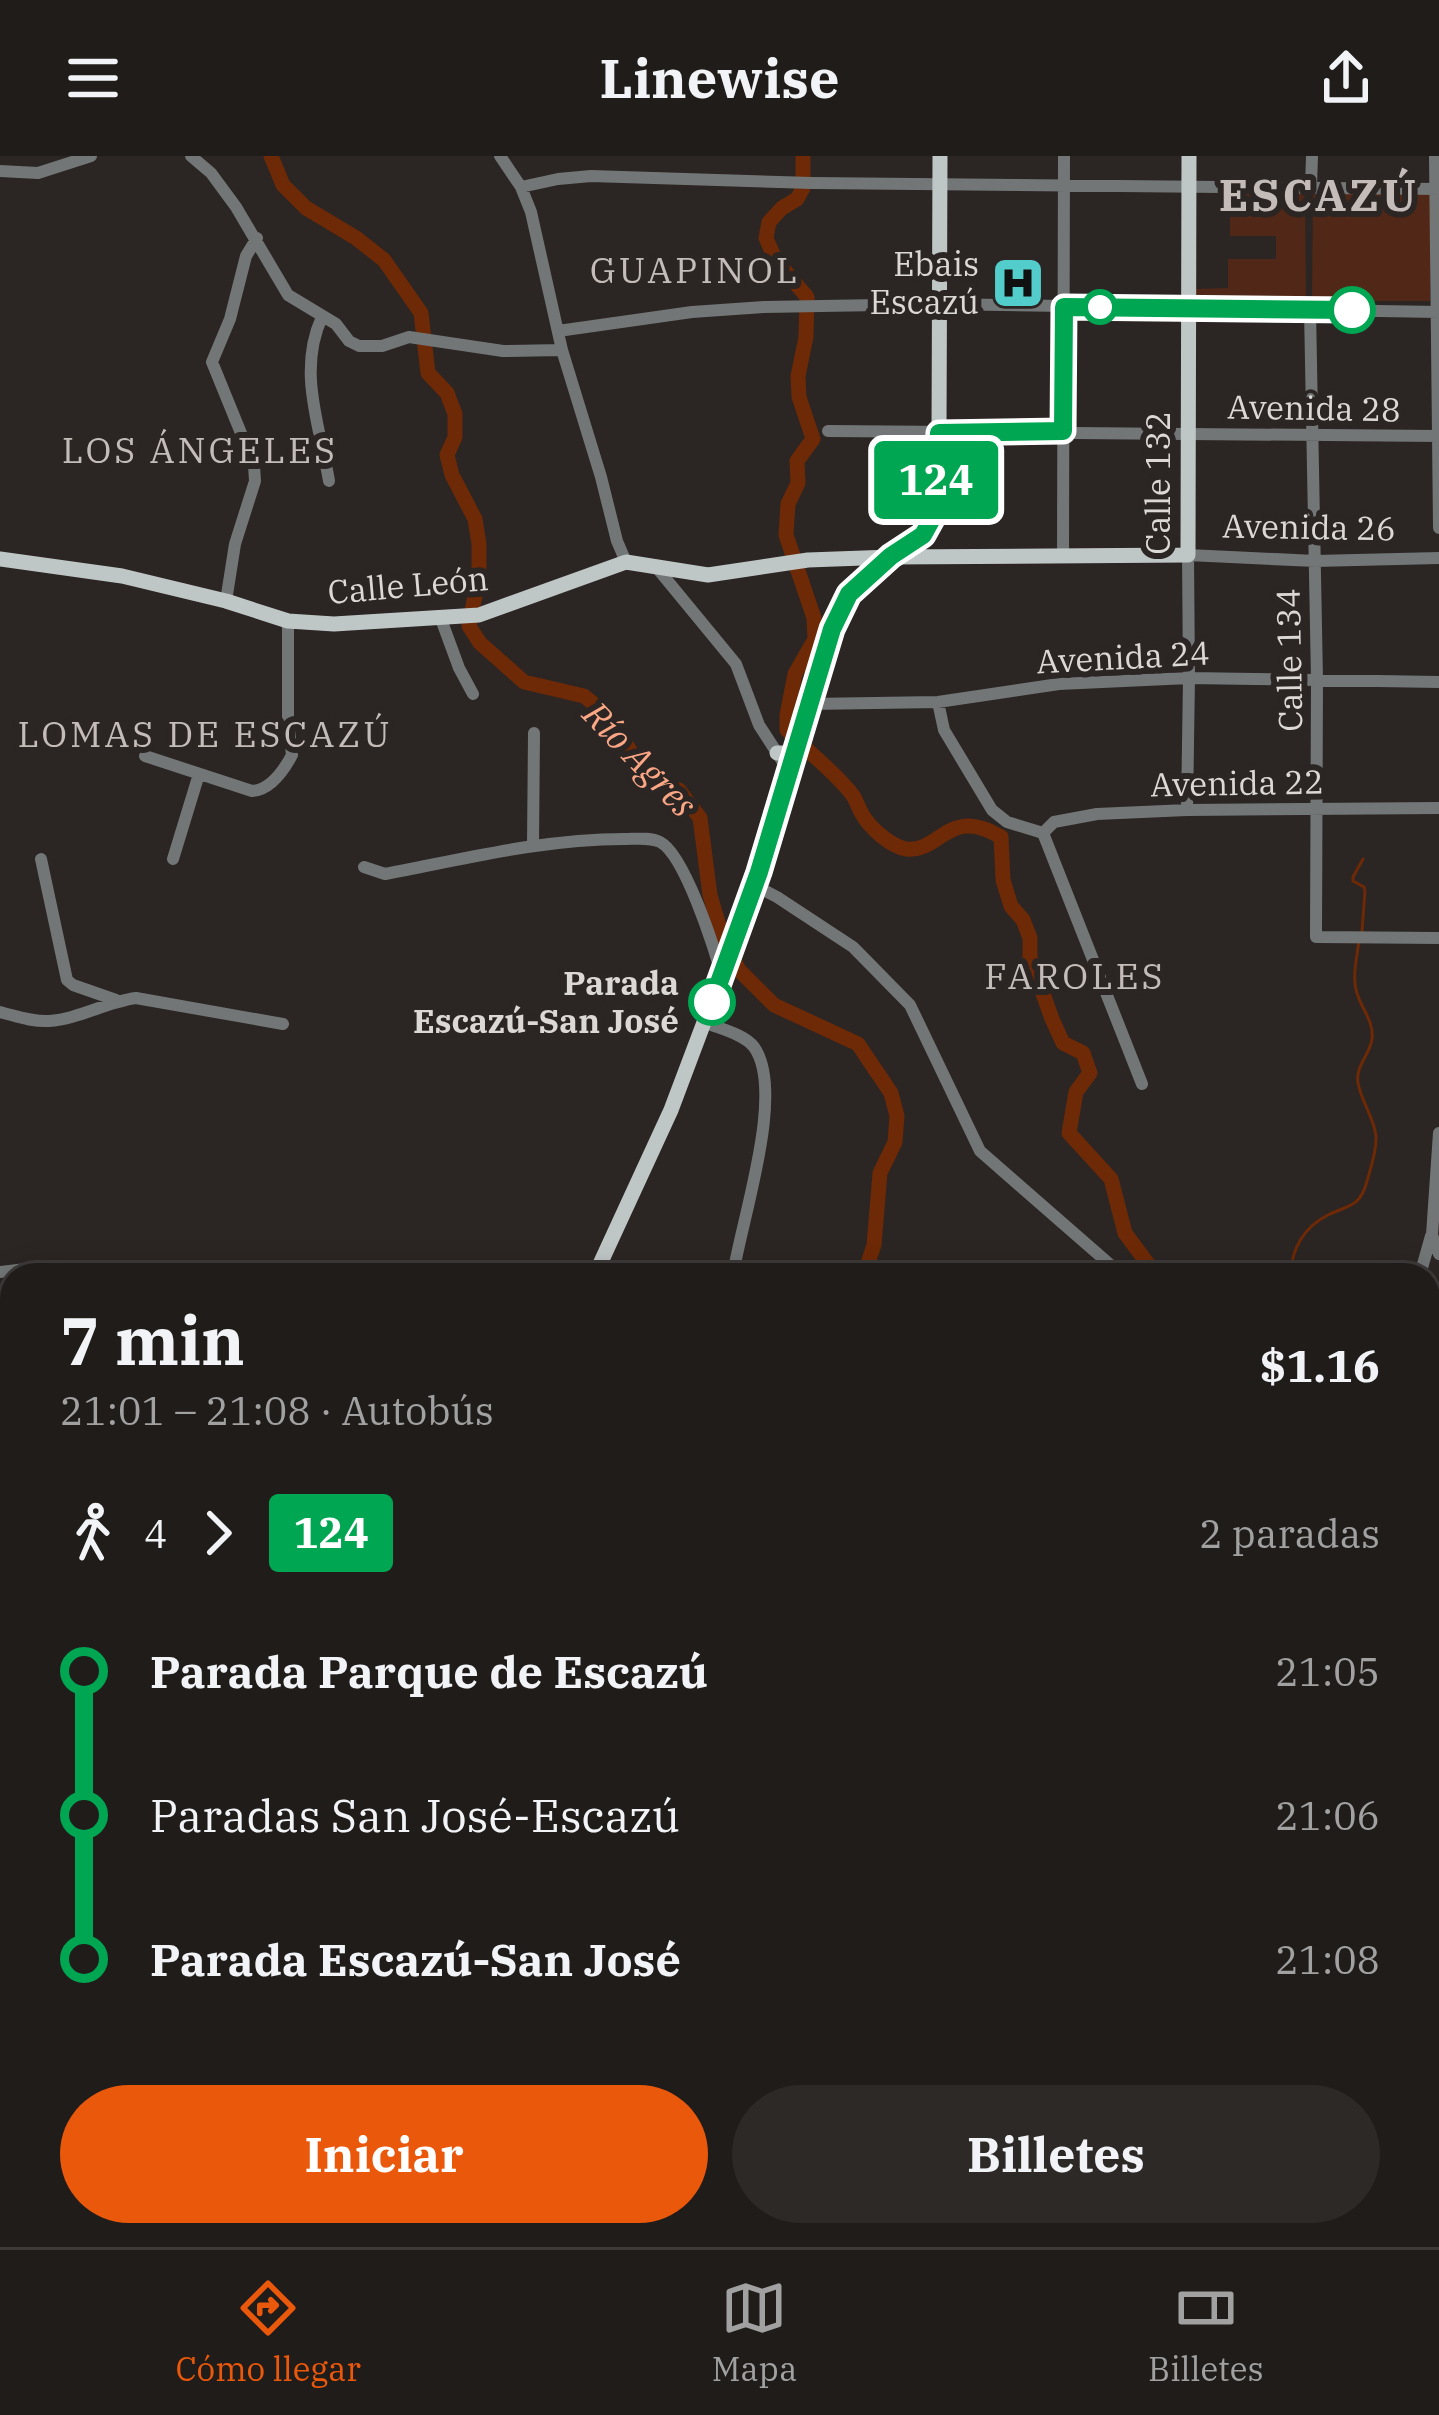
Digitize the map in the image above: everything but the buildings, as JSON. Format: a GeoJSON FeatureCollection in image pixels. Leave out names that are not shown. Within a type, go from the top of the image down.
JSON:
{"type":"FeatureCollection","features":[{"type":"Feature","properties":{"kind":"main road"},"geometry":{"type":"LineString","coordinates":[[626,562],[708,575],[808,560],[868,566],[923,535],[933,517],[939,433],[940,156]]}},
{"type":"Feature","properties":{"kind":"main road","name":"Calle 132"},"geometry":{"type":"LineString","coordinates":[[1188,555],[1189,156]]}},
{"type":"Feature","properties":{"kind":"main road"},"geometry":{"type":"LineString","coordinates":[[923,535],[923,547],[932,557]]}},
{"type":"Feature","properties":{"kind":"main road","name":"Avenida 26"},"geometry":{"type":"LineString","coordinates":[[891,556],[1188,555]]}},
{"type":"Feature","properties":{"kind":"main road","name":"Calle León"},"geometry":{"type":"LineString","coordinates":[[0,559],[122,576],[288,621],[334,624],[471,616],[626,562]]}},
{"type":"Feature","properties":{"kind":"main road"},"geometry":{"type":"LineString","coordinates":[[600,1263],[670,1110],[724,970],[840,610],[868,566]]}},
{"type":"Feature","properties":{"kind":"main road"},"geometry":{"type":"LineString","coordinates":[[777,753],[798,746]]}},
{"type":"Feature","properties":{"kind":"street"},"geometry":{"type":"LineString","coordinates":[[0,171],[38,173],[91,156]]}},
{"type":"Feature","properties":{"kind":"street"},"geometry":{"type":"LineString","coordinates":[[191,156],[211,173],[257,238],[288,295],[335,324],[349,341],[382,346],[410,337],[503,351],[562,350]]}},
{"type":"Feature","properties":{"kind":"street"},"geometry":{"type":"LineString","coordinates":[[500,156],[531,212],[562,350],[626,562]]}},
{"type":"Feature","properties":{"kind":"street"},"geometry":{"type":"LineString","coordinates":[[1063,555],[1064,156]]}},
{"type":"Feature","properties":{"kind":"street"},"geometry":{"type":"LineString","coordinates":[[1311,187],[1312,156]]}},
{"type":"Feature","properties":{"kind":"street"},"geometry":{"type":"LineString","coordinates":[[1436,156],[1439,528]]}},
{"type":"Feature","properties":{"kind":"street"},"geometry":{"type":"LineString","coordinates":[[521,187],[591,176],[812,183],[1437,189]]}},
{"type":"Feature","properties":{"kind":"street"},"geometry":{"type":"LineString","coordinates":[[226,601],[235,544],[255,481],[254,465],[212,362],[230,320],[246,256],[257,238]]}},
{"type":"Feature","properties":{"kind":"street"},"geometry":{"type":"LineString","coordinates":[[558,331],[692,312],[801,306],[1438,312]]}},
{"type":"Feature","properties":{"kind":"street","name":"Calle 134"},"geometry":{"type":"LineString","coordinates":[[1310,310],[1316,937],[1439,938]]}},
{"type":"Feature","properties":{"kind":"street"},"geometry":{"type":"LineString","coordinates":[[322,317],[314,334],[311,400],[329,481]]}},
{"type":"Feature","properties":{"kind":"street","name":"Avenida 28"},"geometry":{"type":"LineString","coordinates":[[828,431],[1439,436]]}},
{"type":"Feature","properties":{"kind":"street","name":"Avenida 26"},"geometry":{"type":"LineString","coordinates":[[1188,555],[1315,561],[1439,558]]}},
{"type":"Feature","properties":{"kind":"street","name":"Calle 132"},"geometry":{"type":"LineString","coordinates":[[1187,810],[1188,555]]}},
{"type":"Feature","properties":{"kind":"street"},"geometry":{"type":"LineString","coordinates":[[657,568],[736,664],[759,724],[790,773]]}},
{"type":"Feature","properties":{"kind":"street"},"geometry":{"type":"LineString","coordinates":[[441,619],[473,694]]}},
{"type":"Feature","properties":{"kind":"street"},"geometry":{"type":"LineString","coordinates":[[145,756],[261,791],[292,755],[288,621]]}},
{"type":"Feature","properties":{"kind":"street","name":"Avenida 24"},"geometry":{"type":"LineString","coordinates":[[810,704],[938,702],[1059,684],[1190,678],[1439,682]]}},
{"type":"Feature","properties":{"kind":"street"},"geometry":{"type":"LineString","coordinates":[[938,702],[944,730],[992,810],[1007,822],[1043,833],[1142,1084]]}},
{"type":"Feature","properties":{"kind":"street"},"geometry":{"type":"LineString","coordinates":[[533,846],[534,733]]}},
{"type":"Feature","properties":{"kind":"street"},"geometry":{"type":"LineString","coordinates":[[173,859],[199,775]]}},
{"type":"Feature","properties":{"kind":"street","name":"Avenida 22"},"geometry":{"type":"LineString","coordinates":[[1043,833],[1054,822],[1081,816],[1187,810],[1439,808]]}},
{"type":"Feature","properties":{"kind":"street"},"geometry":{"type":"LineString","coordinates":[[364,867],[386,874],[590,839],[663,843],[682,870],[724,970]]}},
{"type":"Feature","properties":{"kind":"street"},"geometry":{"type":"LineString","coordinates":[[41,859],[67,980],[116,1000]]}},
{"type":"Feature","properties":{"kind":"street"},"geometry":{"type":"LineString","coordinates":[[754,885],[853,946],[910,1005],[980,1151],[1108,1263]]}},
{"type":"Feature","properties":{"kind":"street"},"geometry":{"type":"LineString","coordinates":[[0,1012],[44,1022],[136,998],[283,1024]]}},
{"type":"Feature","properties":{"kind":"street"},"geometry":{"type":"LineString","coordinates":[[704,1022],[752,1044],[766,1082],[759,1156],[735,1263]]}},
{"type":"Feature","properties":{"kind":"street"},"geometry":{"type":"LineString","coordinates":[[1439,1133],[1439,1254]]}},
{"type":"Feature","properties":{"kind":"street"},"geometry":{"type":"LineString","coordinates":[[1425,1263],[1436,1234]]}},
{"type":"Feature","properties":{"kind":"shaded area"},"geometry":{"type":"Polygon","coordinates":[[[1305,191],[1306,300],[1194,300],[1193,289],[1228,288],[1228,259],[1276,259],[1276,236],[1230,236],[1230,193],[1305,191]]]}},
{"type":"Feature","properties":{"kind":"shaded area"},"geometry":{"type":"Polygon","coordinates":[[[1313,192],[1431,192],[1430,301],[1312,301],[1313,192]]]}},
{"type":"Feature","properties":{"kind":"waterway","name":"Río Agres"},"geometry":{"type":"LineString","coordinates":[[271,156],[283,185],[306,208],[384,260],[421,313],[428,373],[447,393],[455,414],[455,437],[447,455],[452,475],[475,519],[479,576],[469,626],[480,643],[524,682],[584,696],[605,713],[647,776],[679,790],[700,818],[710,895],[739,970],[774,1005],[858,1044],[891,1093],[897,1116],[895,1142],[880,1173],[868,1263]]}},
{"type":"Feature","properties":{"kind":"waterway"},"geometry":{"type":"LineString","coordinates":[[803,156],[803,188],[769,222],[766,238],[775,259],[807,297],[798,376],[799,397],[813,439],[797,461],[798,483],[788,504],[786,535],[814,618],[815,639],[795,674],[787,730],[839,779],[870,825],[894,844],[918,848],[969,826],[1001,837],[1003,880],[1011,906],[1030,938],[1030,957],[1052,1019],[1063,1043],[1083,1053],[1090,1073],[1076,1092],[1069,1133],[1111,1179],[1125,1233],[1147,1263]]}},
{"type":"Feature","properties":{"kind":"waterway"},"geometry":{"type":"LineString","coordinates":[[1362,931],[1365,891],[1353,877],[1363,859]]}},
{"type":"Feature","properties":{"kind":"waterway"},"geometry":{"type":"LineString","coordinates":[[1292,1263],[1306,1232],[1361,1196],[1375,1153],[1375,1129],[1358,1083],[1372,1033],[1355,983],[1359,940]]}},
{"type":"Feature","properties":{"kind":"bus line","name":"124"},"geometry":{"type":"LineString","coordinates":[[712,1002],[759,872],[832,629],[849,594],[923,535],[933,517],[939,433],[1063,431],[1064,307],[1352,310]]}},
{"type":"Feature","properties":{"kind":"place","name":"Ebais Escazú"},"geometry":{"type":"Point","coordinates":[1018,283]}},
{"type":"Feature","properties":{"kind":"place","name":"Parada Escazú-San José"},"geometry":{"type":"Point","coordinates":[712,1002]}},
{"type":"Feature","properties":{"kind":"district","name":"ESCAZÚ"},"geometry":{"type":"Point","coordinates":[1319,195]}},
{"type":"Feature","properties":{"kind":"district","name":"GUAPINOL"},"geometry":{"type":"Point","coordinates":[695,270]}},
{"type":"Feature","properties":{"kind":"district","name":"LOS ÁNGELES"},"geometry":{"type":"Point","coordinates":[200,450]}},
{"type":"Feature","properties":{"kind":"district","name":"LOMAS DE ESCAZÚ"},"geometry":{"type":"Point","coordinates":[205,734]}},
{"type":"Feature","properties":{"kind":"district","name":"FAROLES"},"geometry":{"type":"Point","coordinates":[1075,976]}}]}
